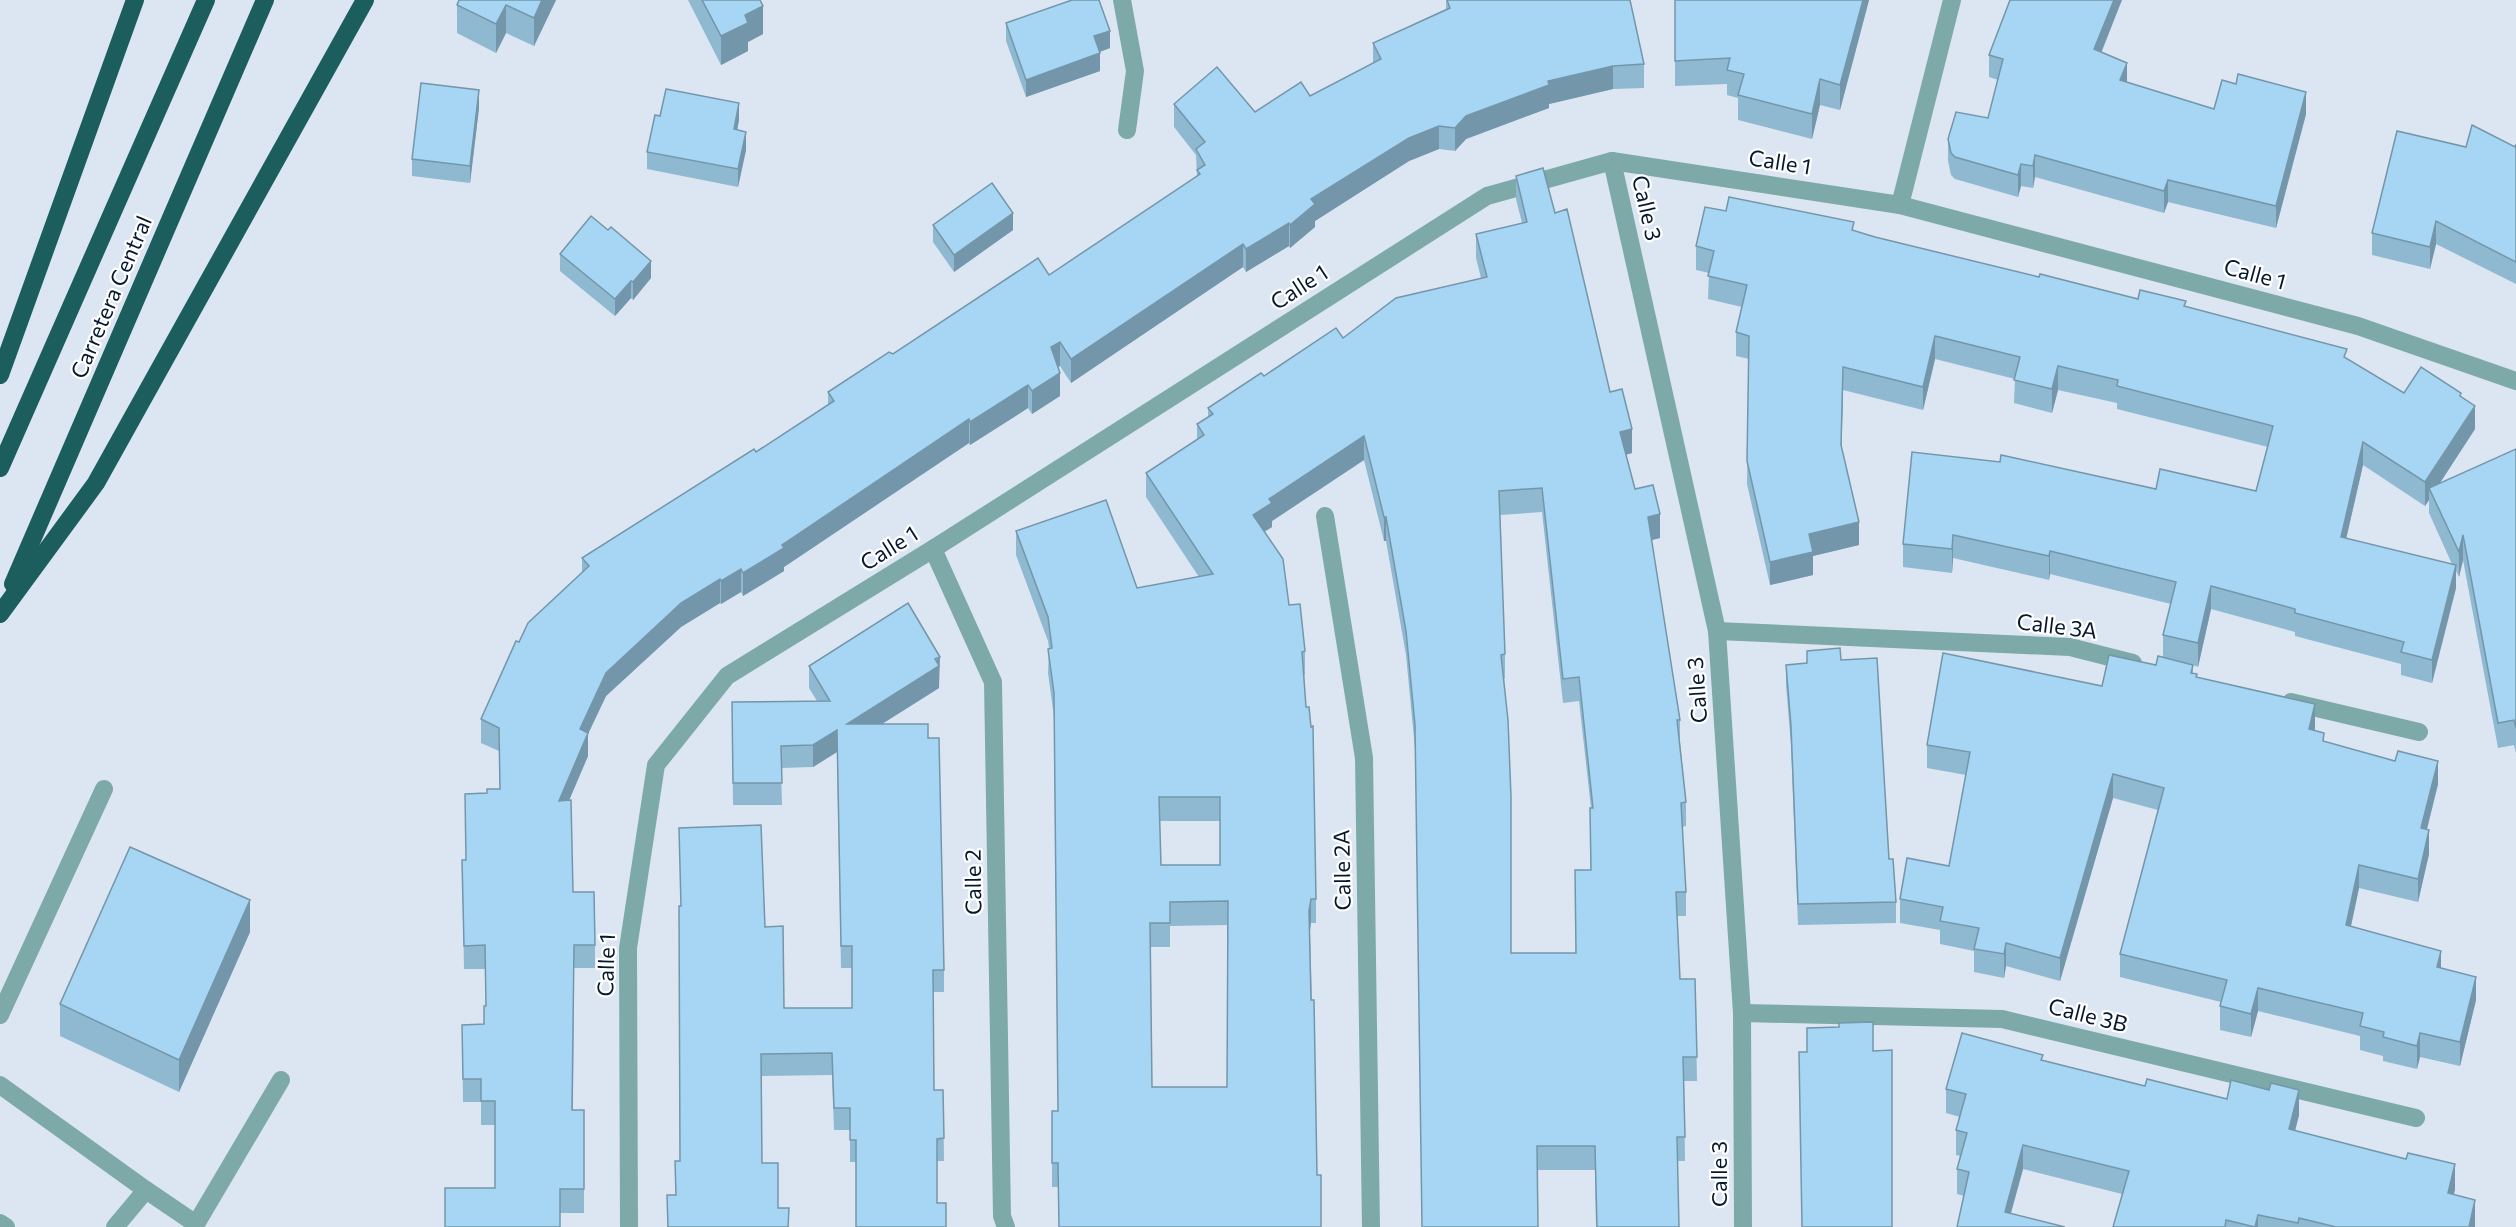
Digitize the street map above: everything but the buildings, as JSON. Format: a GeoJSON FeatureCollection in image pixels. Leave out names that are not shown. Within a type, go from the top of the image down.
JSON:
{"type":"FeatureCollection","features":[{"type":"Feature","properties":{"kind":"highway"},"geometry":{"type":"LineString","coordinates":[[0,375],[135,0]]}},
{"type":"Feature","properties":{"kind":"highway","name":"Carretera Central"},"geometry":{"type":"LineString","coordinates":[[0,468],[206,0]]}},
{"type":"Feature","properties":{"kind":"highway","name":"Carretera Central"},"geometry":{"type":"LineString","coordinates":[[0,613],[265,0]]}},
{"type":"Feature","properties":{"kind":"highway"},"geometry":{"type":"LineString","coordinates":[[0,613],[96,483],[365,0]]}},
{"type":"Feature","properties":{"kind":"street"},"geometry":{"type":"LineString","coordinates":[[1122,0],[1135,71],[1127,130]]}},
{"type":"Feature","properties":{"kind":"street"},"geometry":{"type":"LineString","coordinates":[[1900,205],[1952,0]]}},
{"type":"Feature","properties":{"kind":"street","name":"Calle 1"},"geometry":{"type":"LineString","coordinates":[[629,1227],[628,948],[656,765],[727,676],[933,549],[1486,196],[1612,161],[1900,205],[2358,326],[2516,381]]}},
{"type":"Feature","properties":{"kind":"street","name":"Calle 3"},"geometry":{"type":"LineString","coordinates":[[1612,161],[1717,631],[1742,1013],[1743,1227]]}},
{"type":"Feature","properties":{"kind":"street","name":"Calle 2A"},"geometry":{"type":"LineString","coordinates":[[1325,516],[1364,758],[1371,1227]]}},
{"type":"Feature","properties":{"kind":"street","name":"Calle 2"},"geometry":{"type":"LineString","coordinates":[[933,549],[993,682],[1002,1216],[1005,1227]]}},
{"type":"Feature","properties":{"kind":"street","name":"Calle 3A"},"geometry":{"type":"LineString","coordinates":[[1717,631],[2070,647],[2150,667]]}},
{"type":"Feature","properties":{"kind":"street"},"geometry":{"type":"LineString","coordinates":[[2277,698],[2419,732]]}},
{"type":"Feature","properties":{"kind":"street"},"geometry":{"type":"LineString","coordinates":[[0,1015],[104,789]]}},
{"type":"Feature","properties":{"kind":"street","name":"Calle 3B"},"geometry":{"type":"LineString","coordinates":[[1742,1013],[2002,1019],[2416,1118]]}},
{"type":"Feature","properties":{"kind":"street"},"geometry":{"type":"LineString","coordinates":[[0,1085],[196,1224],[281,1080]]}},
{"type":"Feature","properties":{"kind":"street"},"geometry":{"type":"LineString","coordinates":[[116,1227],[146,1190]]}},
{"type":"Feature","properties":{"kind":"street"},"geometry":{"type":"LineString","coordinates":[[0,1223],[6,1227]]}}]}
